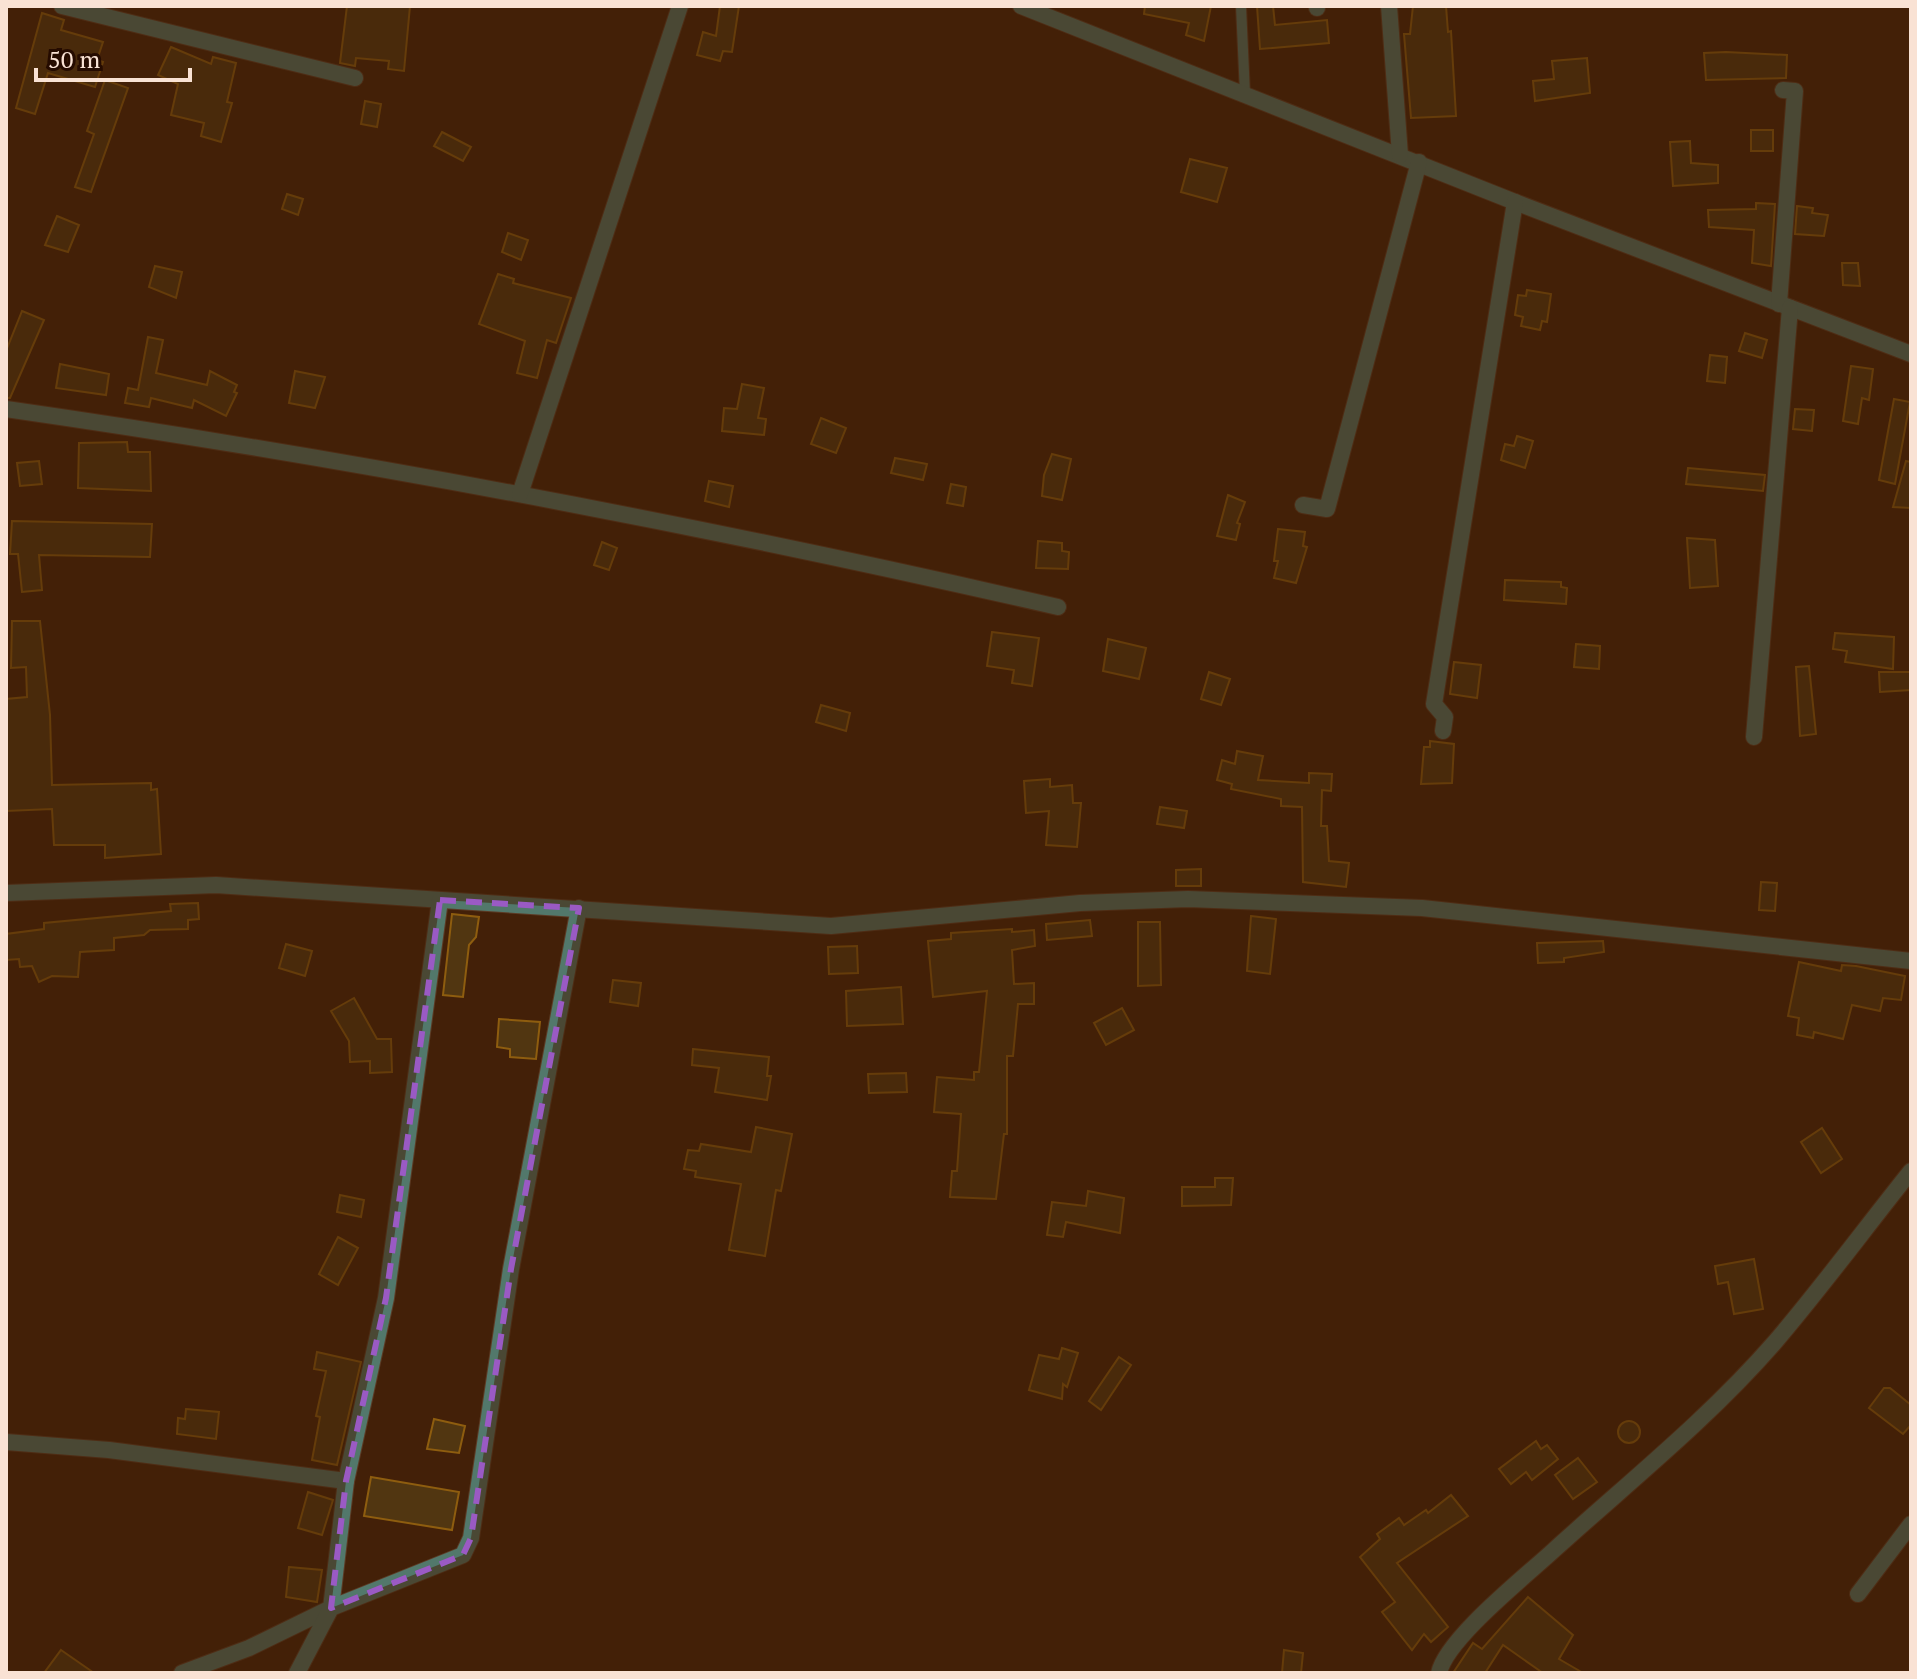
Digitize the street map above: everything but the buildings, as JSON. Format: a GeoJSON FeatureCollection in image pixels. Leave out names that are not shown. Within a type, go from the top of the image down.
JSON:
{"type":"FeatureCollection","features":[{"type":"Feature","properties":{"kind":"street"},"geometry":{"type":"LineString","coordinates":[[62,6],[355,78]]}},
{"type":"Feature","properties":{"kind":"street"},"geometry":{"type":"LineString","coordinates":[[520,494],[680,6]]}},
{"type":"Feature","properties":{"kind":"street"},"geometry":{"type":"LineString","coordinates":[[1021,6],[1515,202],[1911,354]]}},
{"type":"Feature","properties":{"kind":"street"},"geometry":{"type":"LineString","coordinates":[[1389,6],[1400,155]]}},
{"type":"Feature","properties":{"kind":"street"},"geometry":{"type":"LineString","coordinates":[[1754,737],[1784,306],[1795,91],[1783,90]]}},
{"type":"Feature","properties":{"kind":"street"},"geometry":{"type":"LineString","coordinates":[[1303,505],[1327,509],[1419,162]]}},
{"type":"Feature","properties":{"kind":"street"},"geometry":{"type":"LineString","coordinates":[[1443,731],[1445,717],[1434,704],[1515,202]]}},
{"type":"Feature","properties":{"kind":"street"},"geometry":{"type":"LineString","coordinates":[[6,409],[241,443],[520,494],[817,551],[1058,607]]}},
{"type":"Feature","properties":{"kind":"street"},"geometry":{"type":"LineString","coordinates":[[6,893],[216,885],[831,926],[1080,903],[1188,899],[1422,908],[1911,961]]}},
{"type":"Feature","properties":{"kind":"street"},"geometry":{"type":"LineString","coordinates":[[297,1673],[331,1608],[346,1481],[386,1298],[440,900]]}},
{"type":"Feature","properties":{"kind":"street"},"geometry":{"type":"LineString","coordinates":[[182,1673],[249,1648],[331,1608],[463,1555],[471,1538],[511,1269],[579,908]]}},
{"type":"Feature","properties":{"kind":"street"},"geometry":{"type":"LineString","coordinates":[[1439,1673],[1441,1662],[1467,1632],[1571,1535],[1663,1457],[1775,1342],[1911,1171]]}},
{"type":"Feature","properties":{"kind":"street"},"geometry":{"type":"LineString","coordinates":[[6,1442],[109,1450],[240,1470],[346,1481]]}},
{"type":"Feature","properties":{"kind":"street"},"geometry":{"type":"LineString","coordinates":[[1858,1594],[1911,1524]]}},
{"type":"Feature","properties":{"kind":"lane"},"geometry":{"type":"LineString","coordinates":[[1241,6],[1245,94]]}},
{"type":"Feature","properties":{"kind":"highlighted area"},"geometry":{"type":"Polygon","coordinates":[[[440,900],[579,908],[511,1269],[471,1538],[463,1555],[331,1608],[346,1481],[386,1298],[440,900]]]}}]}
